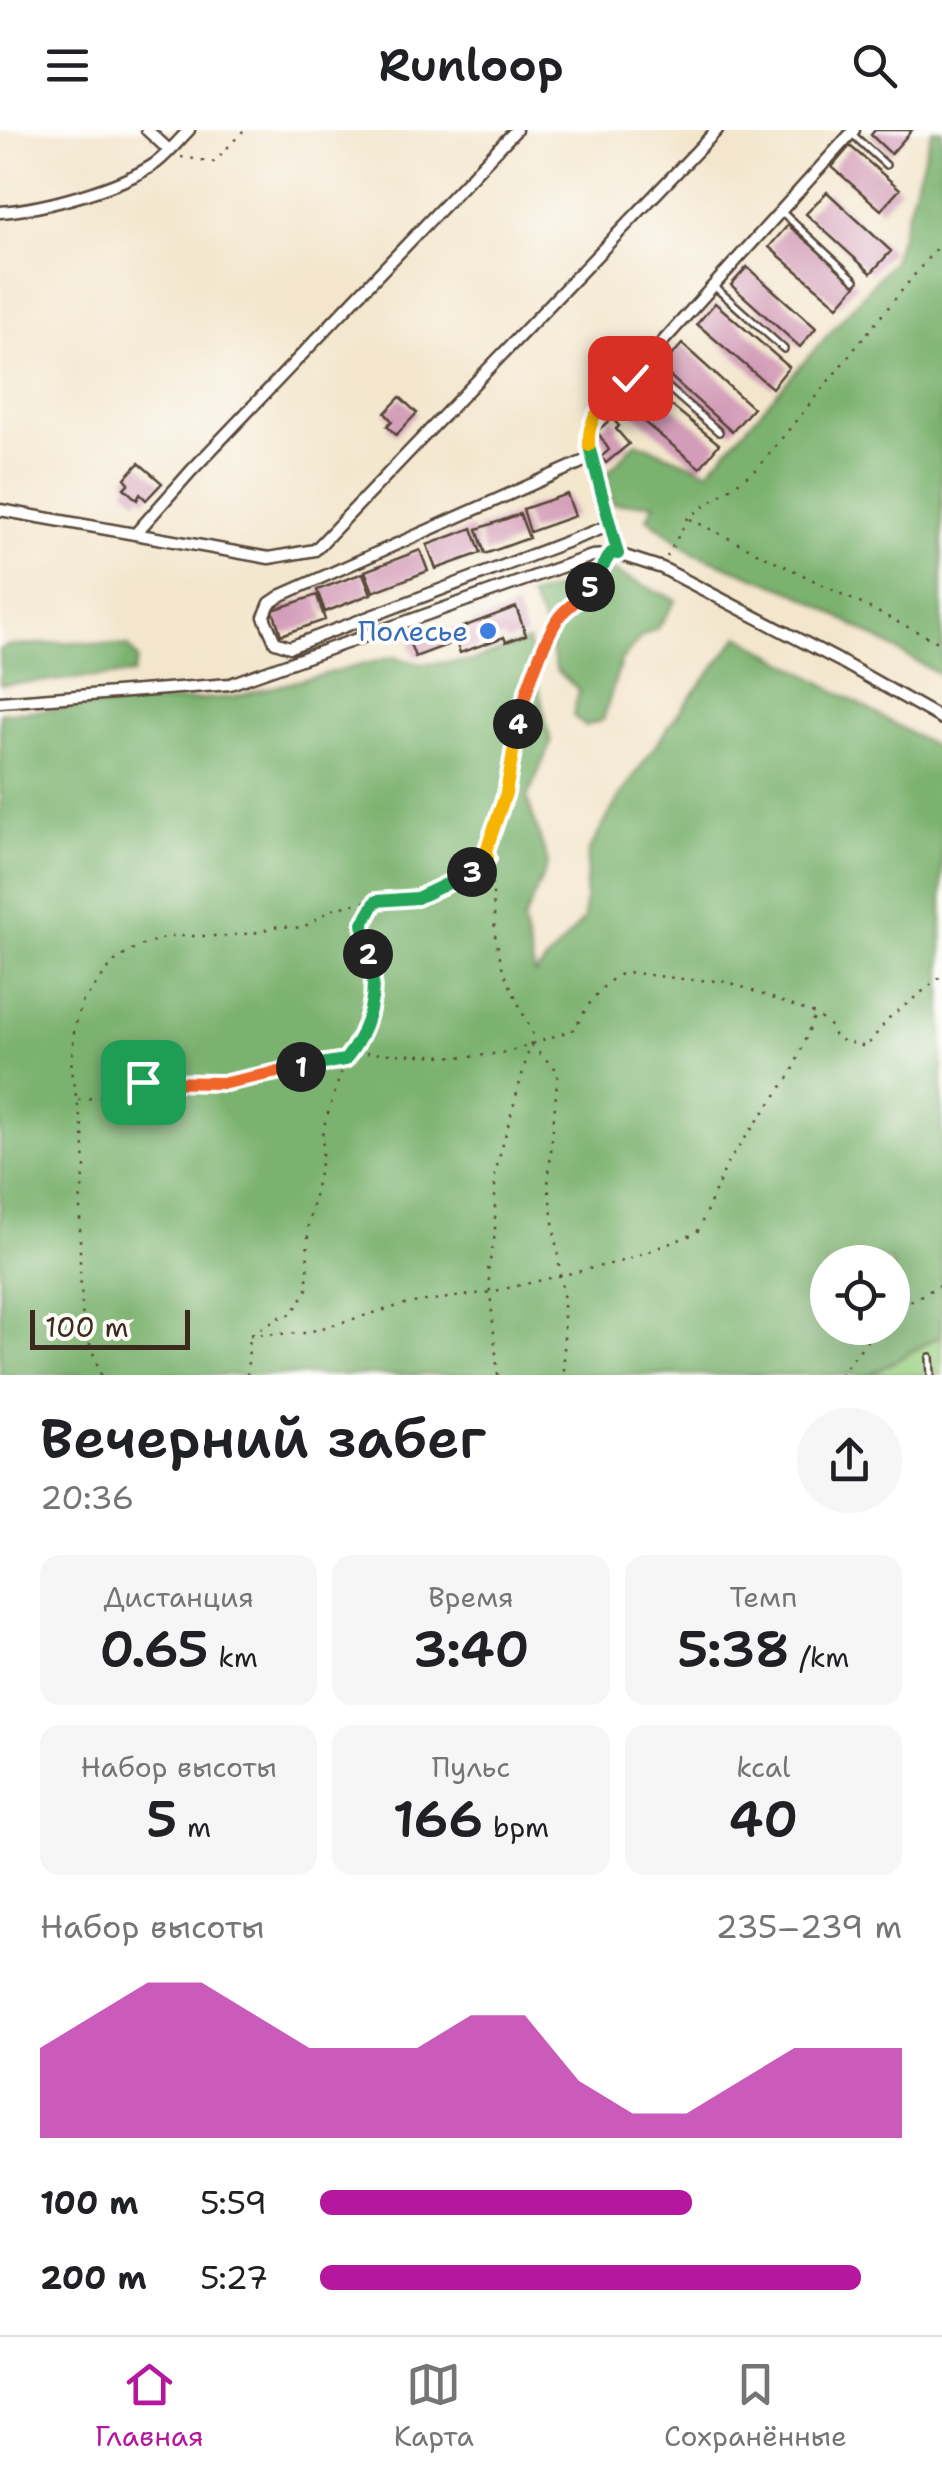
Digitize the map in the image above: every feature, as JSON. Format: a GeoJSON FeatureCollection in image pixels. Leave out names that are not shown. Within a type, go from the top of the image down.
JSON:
{"type":"FeatureCollection","features":[{"type":"Feature","properties":{"kind":"street"},"geometry":{"type":"LineString","coordinates":[[147,130],[167,152]]}},
{"type":"Feature","properties":{"kind":"street"},"geometry":{"type":"LineString","coordinates":[[0,212],[65,200],[137,173],[189,130]]}},
{"type":"Feature","properties":{"kind":"street"},"geometry":{"type":"LineString","coordinates":[[136,532],[516,130]]}},
{"type":"Feature","properties":{"kind":"street"},"geometry":{"type":"LineString","coordinates":[[0,510],[269,558],[320,547],[717,130]]}},
{"type":"Feature","properties":{"kind":"street"},"geometry":{"type":"LineString","coordinates":[[617,554],[591,458],[588,433],[592,419],[853,132]]}},
{"type":"Feature","properties":{"kind":"street"},"geometry":{"type":"LineString","coordinates":[[591,458],[282,594],[270,603],[264,617],[275,642],[290,647],[611,525]]}},
{"type":"Feature","properties":{"kind":"street"},"geometry":{"type":"LineString","coordinates":[[0,702],[230,684],[592,556],[617,554],[662,568],[942,718]]}},
{"type":"Feature","properties":{"kind":"lane"},"geometry":{"type":"LineString","coordinates":[[853,132],[886,165]]}},
{"type":"Feature","properties":{"kind":"lane"},"geometry":{"type":"LineString","coordinates":[[781,211],[855,280]]}},
{"type":"Feature","properties":{"kind":"lane"},"geometry":{"type":"LineString","coordinates":[[713,286],[784,349]]}},
{"type":"Feature","properties":{"kind":"lane"},"geometry":{"type":"LineString","coordinates":[[642,365],[719,432]]}},
{"type":"Feature","properties":{"kind":"lane"},"geometry":{"type":"LineString","coordinates":[[930,1357],[931,1375]]}},
{"type":"Feature","properties":{"kind":"path"},"geometry":{"type":"LineString","coordinates":[[167,152],[214,162],[244,130]]}},
{"type":"Feature","properties":{"kind":"path"},"geometry":{"type":"LineString","coordinates":[[662,568],[688,518],[757,469],[942,241]]}},
{"type":"Feature","properties":{"kind":"path"},"geometry":{"type":"LineString","coordinates":[[688,518],[942,644]]}},
{"type":"Feature","properties":{"kind":"path"},"geometry":{"type":"LineString","coordinates":[[498,1375],[488,1271],[495,1234],[495,1172],[533,1034],[503,970],[486,851],[506,793],[524,696],[557,620],[584,597],[617,554]]}},
{"type":"Feature","properties":{"kind":"path"},"geometry":{"type":"LineString","coordinates":[[101,1375],[83,1325],[80,1203],[84,1169],[78,1100],[71,1070],[74,1032],[82,1004],[114,961],[136,947],[169,936],[254,934],[278,926],[302,928],[331,910],[361,902],[417,898],[466,876],[488,858]]}},
{"type":"Feature","properties":{"kind":"path"},"geometry":{"type":"LineString","coordinates":[[250,1335],[292,1314],[307,1290],[308,1225],[324,1129],[345,1060],[368,1020],[375,976],[363,924],[376,901]]}},
{"type":"Feature","properties":{"kind":"path"},"geometry":{"type":"LineString","coordinates":[[78,1100],[111,1095],[143,1082],[226,1083],[370,1053],[470,1058],[508,1052],[575,1030],[586,1006],[618,974],[626,972],[726,981],[815,1014],[830,1027],[836,1039],[866,1047],[889,1018],[942,976]]}},
{"type":"Feature","properties":{"kind":"path"},"geometry":{"type":"LineString","coordinates":[[250,1335],[305,1333],[404,1304],[490,1292],[561,1276],[624,1261],[697,1233],[728,1162],[792,1073],[815,1014]]}},
{"type":"Feature","properties":{"kind":"path"},"geometry":{"type":"LineString","coordinates":[[530,1045],[558,1071],[548,1186],[561,1276],[564,1375]]}},
{"type":"Feature","properties":{"kind":"path"},"geometry":{"type":"LineString","coordinates":[[910,1302],[942,1284]]}},
{"type":"Feature","properties":{"kind":"path"},"geometry":{"type":"LineString","coordinates":[[247,1375],[250,1335]]}},
{"type":"Feature","properties":{"kind":"path"},"geometry":{"type":"LineString","coordinates":[[840,1375],[864,1345]]}},
{"type":"Feature","properties":{"kind":"green space"},"geometry":{"type":"Polygon","coordinates":[[[932,130],[942,130],[942,676],[799,594],[693,553],[647,518],[655,503],[613,504],[604,477],[636,442],[708,471],[893,261],[932,130]]]}},
{"type":"Feature","properties":{"kind":"green space"},"geometry":{"type":"Polygon","coordinates":[[[612,571],[676,600],[658,628],[641,637],[621,661],[603,720],[585,726],[573,716],[579,690],[557,671],[544,625],[530,597],[612,571]]]}},
{"type":"Feature","properties":{"kind":"green space"},"geometry":{"type":"Polygon","coordinates":[[[739,636],[942,751],[942,1334],[869,1375],[0,1375],[0,713],[234,697],[393,657],[421,664],[471,661],[528,641],[551,743],[527,798],[548,863],[523,922],[535,974],[584,919],[588,852],[618,799],[739,636]]]}},
{"type":"Feature","properties":{"kind":"green space"},"geometry":{"type":"Polygon","coordinates":[[[71,642],[128,646],[138,659],[133,674],[0,685],[0,649],[71,642]]]}},
{"type":"Feature","properties":{"kind":"green space"},"geometry":{"type":"Polygon","coordinates":[[[942,1335],[942,1375],[870,1375],[942,1335]]]}},
{"type":"Feature","properties":{"kind":"building"},"geometry":{"type":"Polygon","coordinates":[[[875,130],[912,130],[891,154],[871,135],[875,130]]]}},
{"type":"Feature","properties":{"kind":"building"},"geometry":{"type":"Polygon","coordinates":[[[850,146],[900,189],[881,210],[832,167],[850,146]]]}},
{"type":"Feature","properties":{"kind":"building"},"geometry":{"type":"Polygon","coordinates":[[[827,192],[891,251],[871,273],[806,214],[827,192]]]}},
{"type":"Feature","properties":{"kind":"building"},"geometry":{"type":"Polygon","coordinates":[[[788,225],[857,284],[838,306],[769,247],[788,225]]]}},
{"type":"Feature","properties":{"kind":"building"},"geometry":{"type":"Polygon","coordinates":[[[747,267],[816,328],[800,347],[731,285],[747,267]]]}},
{"type":"Feature","properties":{"kind":"building"},"geometry":{"type":"Polygon","coordinates":[[[715,303],[789,367],[772,388],[697,324],[715,303]]]}},
{"type":"Feature","properties":{"kind":"building"},"geometry":{"type":"Polygon","coordinates":[[[682,344],[753,408],[732,432],[661,368],[682,344]]]}},
{"type":"Feature","properties":{"kind":"building"},"geometry":{"type":"Polygon","coordinates":[[[646,385],[719,444],[700,468],[627,408],[646,385]]]}},
{"type":"Feature","properties":{"kind":"building"},"geometry":{"type":"Polygon","coordinates":[[[400,397],[417,413],[396,435],[387,426],[392,421],[385,413],[400,397]]]}},
{"type":"Feature","properties":{"kind":"building"},"geometry":{"type":"Polygon","coordinates":[[[612,418],[629,444],[606,463],[601,457],[609,450],[597,431],[612,418]]]}},
{"type":"Feature","properties":{"kind":"building"},"geometry":{"type":"Polygon","coordinates":[[[139,463],[162,483],[146,500],[140,494],[137,500],[124,488],[129,483],[125,478],[139,463]]]}},
{"type":"Feature","properties":{"kind":"building"},"geometry":{"type":"Polygon","coordinates":[[[567,494],[575,516],[530,532],[523,509],[567,494]]]}},
{"type":"Feature","properties":{"kind":"building"},"geometry":{"type":"Polygon","coordinates":[[[520,514],[529,538],[485,554],[477,529],[520,514]]]}},
{"type":"Feature","properties":{"kind":"building"},"geometry":{"type":"Polygon","coordinates":[[[472,528],[481,553],[436,569],[427,545],[472,528]]]}},
{"type":"Feature","properties":{"kind":"building"},"geometry":{"type":"Polygon","coordinates":[[[420,550],[428,571],[373,592],[365,571],[420,550]]]}},
{"type":"Feature","properties":{"kind":"building"},"geometry":{"type":"Polygon","coordinates":[[[363,573],[371,594],[325,612],[317,590],[363,573]]]}},
{"type":"Feature","properties":{"kind":"building"},"geometry":{"type":"Polygon","coordinates":[[[317,595],[325,620],[281,635],[273,610],[317,595]]]}},
{"type":"Feature","properties":{"kind":"building"},"geometry":{"type":"Polygon","coordinates":[[[516,607],[526,635],[506,642],[504,637],[460,653],[452,631],[516,607]]]}},
{"type":"Feature","properties":{"kind":"building"},"geometry":{"type":"Polygon","coordinates":[[[441,629],[447,645],[415,657],[409,641],[441,629]]]}},
{"type":"Feature","properties":{"kind":"place","name":"Полесье"},"geometry":{"type":"Point","coordinates":[488,631]}},
{"type":"Feature","properties":{"kind":"route"},"geometry":{"type":"LineString","coordinates":[[143,1082],[226,1083],[345,1060],[368,1020],[375,976],[363,924],[376,901],[417,898],[466,876],[488,858],[486,851],[506,793],[524,696],[557,620],[584,597],[611,553],[618,554],[594,470],[588,433],[596,411],[630,378]]}}]}
